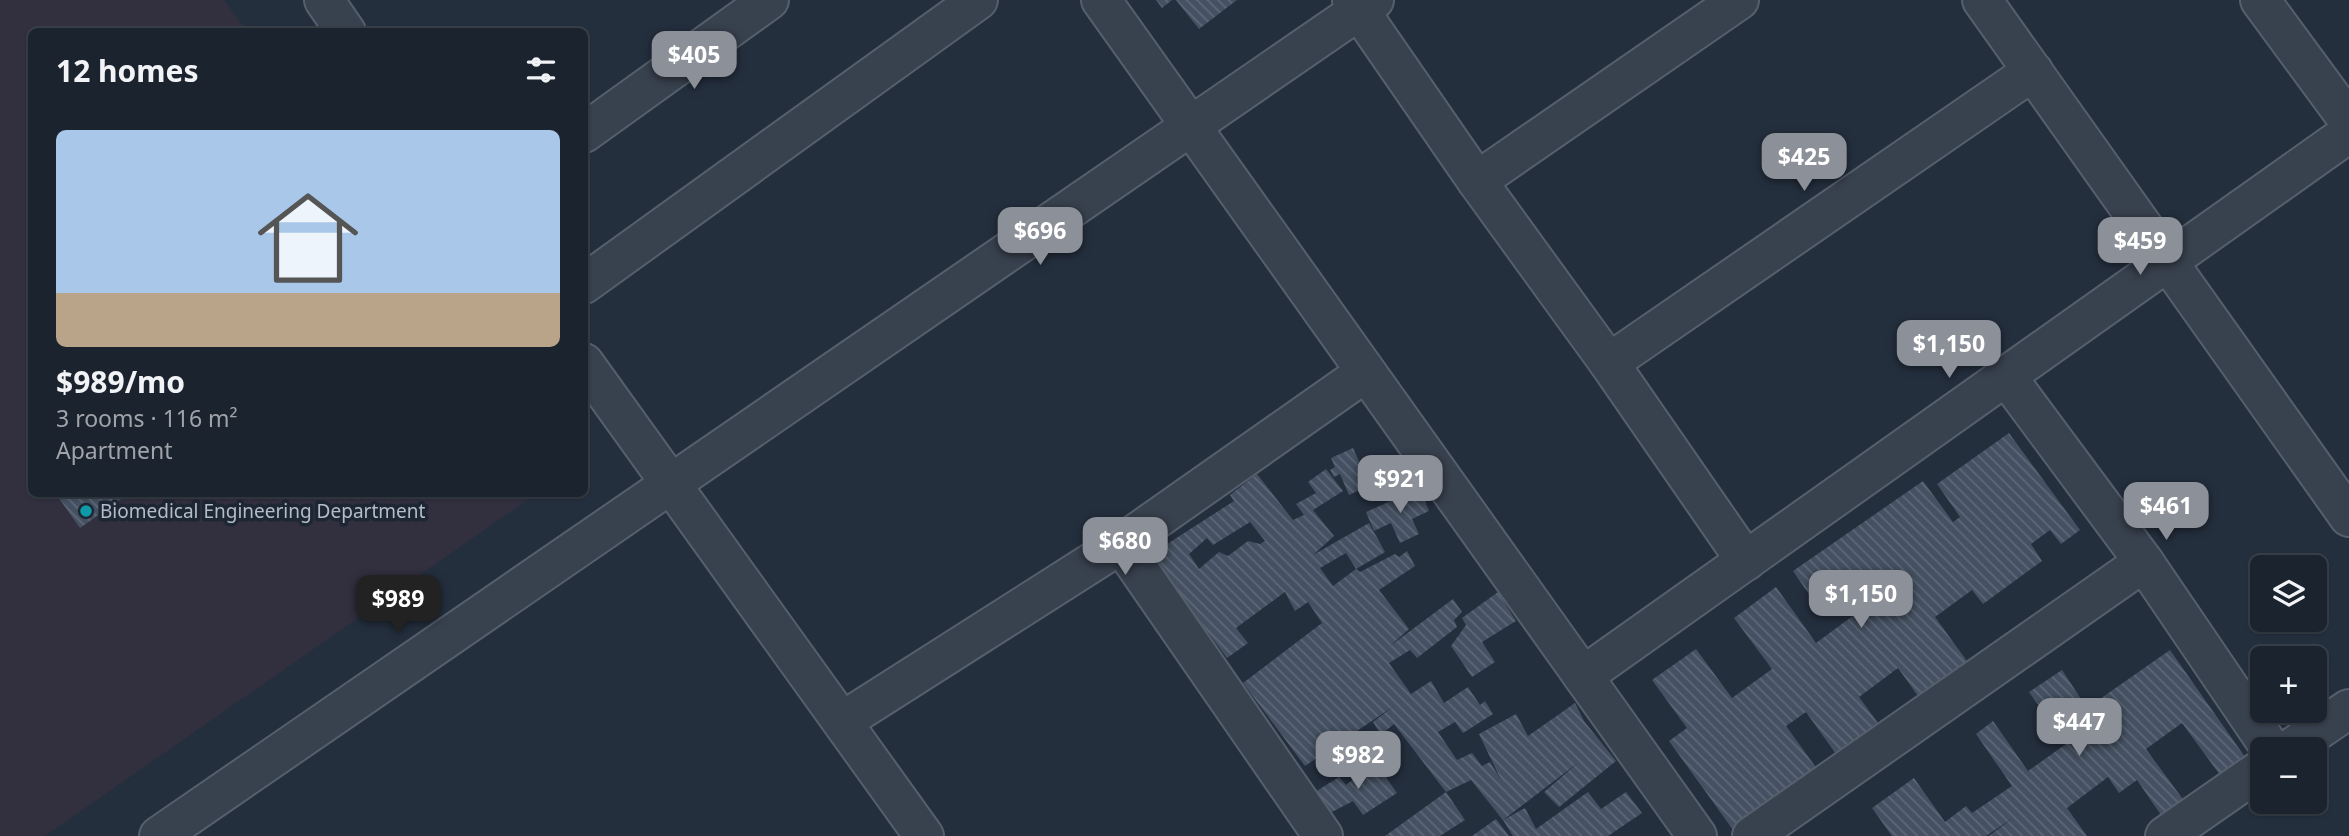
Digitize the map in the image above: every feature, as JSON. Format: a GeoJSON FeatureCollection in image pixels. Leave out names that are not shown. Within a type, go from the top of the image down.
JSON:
{"type":"FeatureCollection","features":[{"type":"Feature","properties":{"kind":"street"},"geometry":{"type":"LineString","coordinates":[[324,0],[343,28]]}},
{"type":"Feature","properties":{"kind":"street"},"geometry":{"type":"LineString","coordinates":[[588,130],[769,0]]}},
{"type":"Feature","properties":{"kind":"street"},"geometry":{"type":"LineString","coordinates":[[588,281],[978,0]]}},
{"type":"Feature","properties":{"kind":"street"},"geometry":{"type":"LineString","coordinates":[[1101,0],[1697,836]]}},
{"type":"Feature","properties":{"kind":"street"},"geometry":{"type":"LineString","coordinates":[[1477,181],[1739,0]]}},
{"type":"Feature","properties":{"kind":"street"},"geometry":{"type":"LineString","coordinates":[[1982,0],[2349,517]]}},
{"type":"Feature","properties":{"kind":"street"},"geometry":{"type":"LineString","coordinates":[[2260,0],[2349,121]]}},
{"type":"Feature","properties":{"kind":"street"},"geometry":{"type":"LineString","coordinates":[[159,836],[1191,126],[1362,3],[1477,181],[1609,363],[1746,561]]}},
{"type":"Feature","properties":{"kind":"street"},"geometry":{"type":"LineString","coordinates":[[1609,363],[2033,71]]}},
{"type":"Feature","properties":{"kind":"street"},"geometry":{"type":"LineString","coordinates":[[1583,676],[2349,133]]}},
{"type":"Feature","properties":{"kind":"street"},"geometry":{"type":"LineString","coordinates":[[588,369],[844,721],[924,836]]}},
{"type":"Feature","properties":{"kind":"street"},"geometry":{"type":"LineString","coordinates":[[844,721],[1121,544],[1366,372]]}},
{"type":"Feature","properties":{"kind":"street"},"geometry":{"type":"LineString","coordinates":[[2006,376],[2144,562],[2263,737]]}},
{"type":"Feature","properties":{"kind":"street"},"geometry":{"type":"LineString","coordinates":[[1121,544],[1323,836]]}},
{"type":"Feature","properties":{"kind":"street"},"geometry":{"type":"LineString","coordinates":[[1752,836],[2144,562]]}},
{"type":"Feature","properties":{"kind":"street"},"geometry":{"type":"LineString","coordinates":[[2308,737],[2349,709]]}},
{"type":"Feature","properties":{"kind":"street"},"geometry":{"type":"LineString","coordinates":[[2165,836],[2250,777]]}},
{"type":"Feature","properties":{"kind":"shaded area"},"geometry":{"type":"Polygon","coordinates":[[[0,0],[224,0],[245,28],[28,28],[28,497],[532,497],[45,836],[0,836],[0,0]]]}},
{"type":"Feature","properties":{"kind":"building"},"geometry":{"type":"Polygon","coordinates":[[[1156,0],[1172,0],[1162,8],[1156,0]]]}},
{"type":"Feature","properties":{"kind":"building"},"geometry":{"type":"Polygon","coordinates":[[[1176,0],[1237,0],[1199,29],[1176,0]]]}},
{"type":"Feature","properties":{"kind":"building"},"geometry":{"type":"Polygon","coordinates":[[[2009,433],[2080,530],[2061,544],[2050,530],[2031,544],[2042,561],[1983,604],[1972,590],[1935,617],[1972,668],[1923,703],[1898,668],[1859,697],[1883,730],[1841,761],[1806,712],[1786,726],[1820,773],[1736,834],[1669,741],[1687,728],[1652,680],[1696,649],[1732,698],[1772,669],[1734,618],[1776,587],[1816,643],[1854,615],[1830,583],[1810,596],[1793,571],[1923,481],[1953,522],[1960,517],[1937,484],[2009,433]]]}},
{"type":"Feature","properties":{"kind":"building"},"geometry":{"type":"Polygon","coordinates":[[[1353,448],[1370,485],[1349,495],[1340,474],[1334,477],[1330,470],[1335,467],[1331,458],[1353,448]]]}},
{"type":"Feature","properties":{"kind":"building"},"geometry":{"type":"Polygon","coordinates":[[[1326,469],[1343,491],[1313,510],[1334,536],[1313,555],[1369,523],[1385,552],[1356,569],[1360,572],[1395,554],[1399,557],[1407,551],[1415,566],[1379,590],[1409,629],[1390,646],[1453,599],[1462,612],[1454,620],[1457,627],[1417,658],[1410,650],[1389,663],[1411,694],[1431,681],[1444,703],[1468,687],[1480,705],[1485,701],[1493,714],[1463,733],[1455,722],[1438,732],[1457,760],[1472,753],[1482,766],[1490,762],[1501,780],[1479,734],[1516,714],[1528,736],[1575,703],[1584,721],[1616,761],[1559,807],[1544,792],[1579,762],[1503,820],[1471,780],[1446,792],[1394,724],[1381,735],[1373,722],[1394,706],[1305,766],[1243,683],[1322,623],[1308,602],[1295,611],[1285,592],[1236,628],[1248,643],[1227,658],[1150,555],[1234,501],[1230,495],[1257,474],[1293,520],[1304,515],[1296,504],[1316,493],[1308,482],[1326,469]],[[1250,522],[1213,545],[1207,538],[1189,554],[1199,569],[1219,552],[1228,556],[1248,541],[1260,544],[1265,541],[1250,522]],[[1346,553],[1320,568],[1333,586],[1356,569],[1346,553]]]}},
{"type":"Feature","properties":{"kind":"building"},"geometry":{"type":"Polygon","coordinates":[[[1420,488],[1429,511],[1412,519],[1419,534],[1400,543],[1391,523],[1374,531],[1366,512],[1420,488]]]}},
{"type":"Feature","properties":{"kind":"building","name":"Biomedical Engineering Department"},"geometry":{"type":"Polygon","coordinates":[[[58,497],[124,497],[80,528],[58,497]]]}},
{"type":"Feature","properties":{"kind":"building"},"geometry":{"type":"Polygon","coordinates":[[[1498,592],[1516,621],[1482,642],[1495,662],[1472,677],[1451,646],[1466,625],[1462,618],[1498,592]]]}},
{"type":"Feature","properties":{"kind":"building"},"geometry":{"type":"Polygon","coordinates":[[[2170,650],[2245,757],[2220,775],[2182,723],[2146,749],[2185,802],[2163,818],[2137,780],[2119,793],[2108,777],[2067,808],[2087,836],[1989,836],[2013,818],[1986,836],[1892,836],[1872,808],[1914,778],[1945,822],[1966,806],[1972,813],[2012,786],[1976,734],[1993,721],[2028,771],[2066,744],[2029,692],[2062,670],[2087,708],[2170,650]]]}},
{"type":"Feature","properties":{"kind":"building"},"geometry":{"type":"Polygon","coordinates":[[[1375,762],[1397,793],[1363,815],[1353,801],[1330,813],[1315,792],[1339,777],[1346,785],[1375,762]]]}},
{"type":"Feature","properties":{"kind":"building"},"geometry":{"type":"Polygon","coordinates":[[[1446,792],[1465,820],[1440,836],[1385,836],[1446,792]]]}},
{"type":"Feature","properties":{"kind":"building"},"geometry":{"type":"Polygon","coordinates":[[[1588,792],[1601,809],[1626,792],[1642,813],[1608,836],[1513,836],[1503,820],[1525,808],[1536,829],[1588,792]]]}},
{"type":"Feature","properties":{"kind":"building"},"geometry":{"type":"Polygon","coordinates":[[[1496,819],[1509,836],[1472,836],[1496,819]]]}},
{"type":"Feature","properties":{"kind":"place","name":"Biomedical Engineering Department"},"geometry":{"type":"Point","coordinates":[86,511]}}]}
